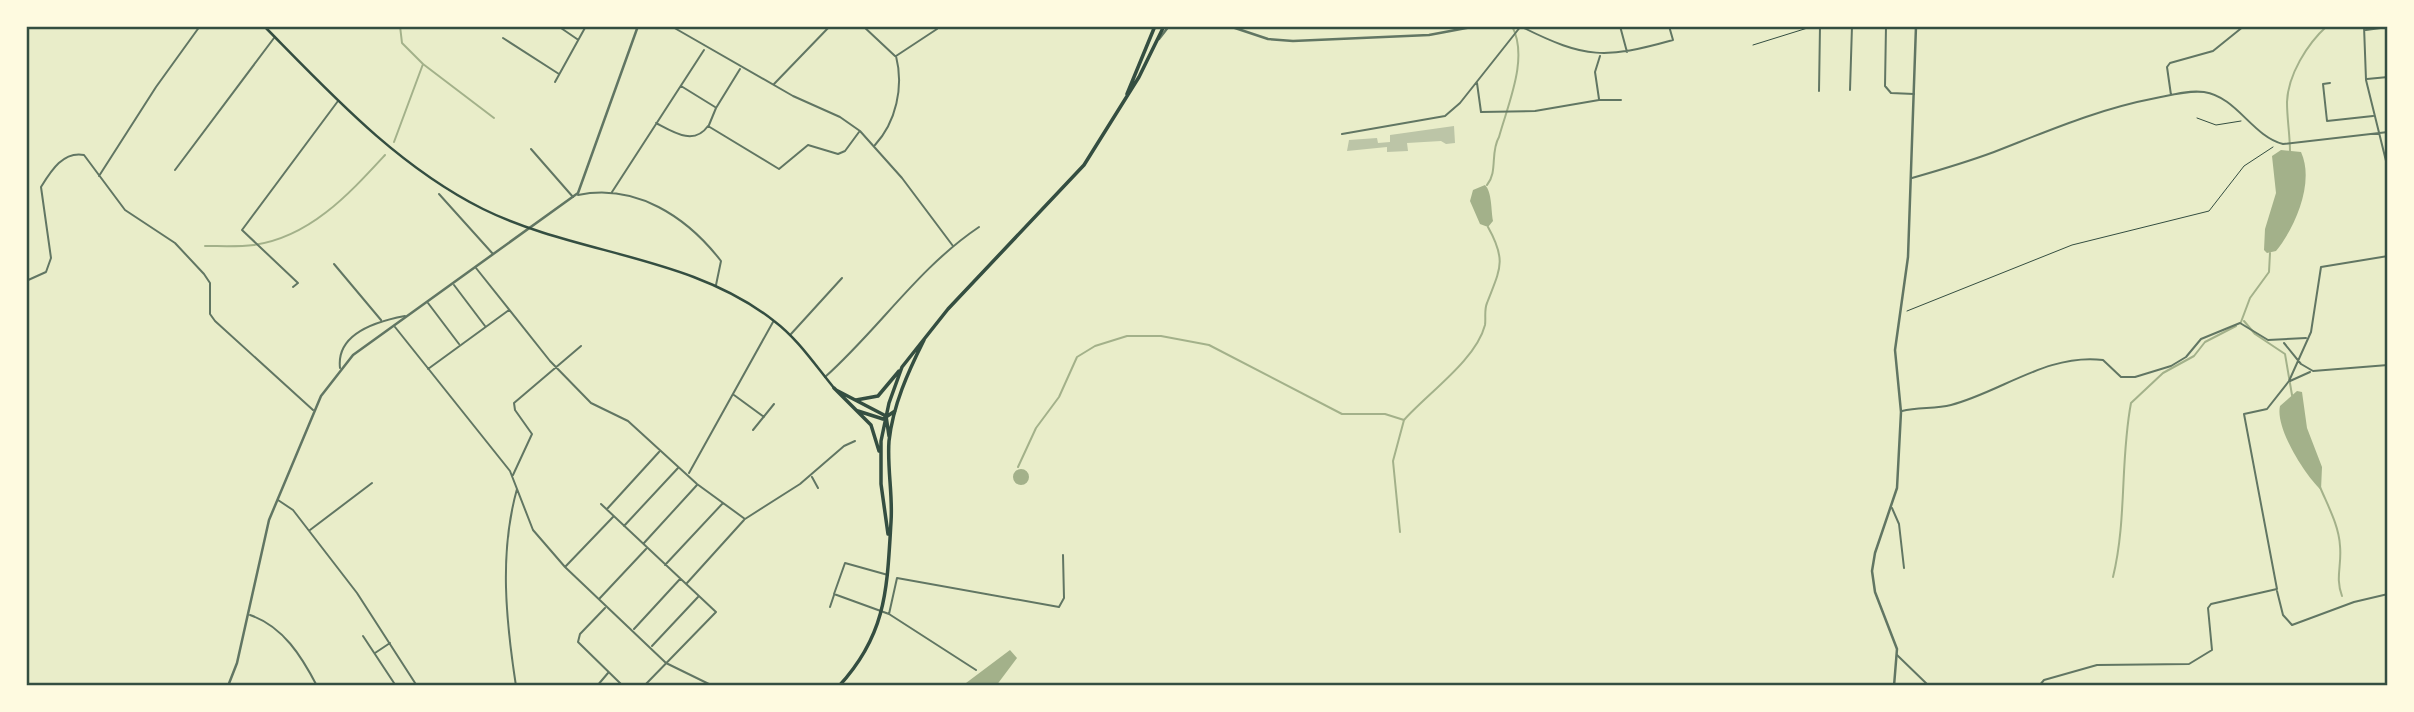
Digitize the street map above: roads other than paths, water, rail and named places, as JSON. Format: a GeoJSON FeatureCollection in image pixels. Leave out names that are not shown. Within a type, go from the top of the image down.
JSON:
{"type":"FeatureCollection","features":[{"type":"Feature","properties":{"kind":"main road"},"geometry":{"type":"LineString","coordinates":[[264,26],[339,100],[421,172],[475,204],[530,229],[716,285],[774,320],[790,334],[834,388],[873,428],[881,457]]}},
{"type":"Feature","properties":{"kind":"main road"},"geometry":{"type":"LineString","coordinates":[[1121,109],[1155,26]]}},
{"type":"Feature","properties":{"kind":"main road"},"geometry":{"type":"LineString","coordinates":[[853,400],[878,396],[957,300],[1024,232],[1084,165],[1121,109],[1166,26]]}},
{"type":"Feature","properties":{"kind":"main road"},"geometry":{"type":"LineString","coordinates":[[890,438],[903,384],[926,335]]}},
{"type":"Feature","properties":{"kind":"main road"},"geometry":{"type":"LineString","coordinates":[[888,534],[884,524],[881,457],[886,418],[902,367]]}},
{"type":"Feature","properties":{"kind":"main road"},"geometry":{"type":"LineString","coordinates":[[834,388],[886,418]]}},
{"type":"Feature","properties":{"kind":"main road"},"geometry":{"type":"LineString","coordinates":[[856,410],[886,418]]}},
{"type":"Feature","properties":{"kind":"main road"},"geometry":{"type":"LineString","coordinates":[[886,418],[895,411]]}},
{"type":"Feature","properties":{"kind":"main road"},"geometry":{"type":"LineString","coordinates":[[839,686],[873,641],[883,611],[889,575],[888,534],[891,523],[890,438],[886,418]]}},
{"type":"Feature","properties":{"kind":"street"},"geometry":{"type":"LineString","coordinates":[[99,177],[156,87],[200,26]]}},
{"type":"Feature","properties":{"kind":"street"},"geometry":{"type":"LineString","coordinates":[[558,26],[578,40]]}},
{"type":"Feature","properties":{"kind":"street"},"geometry":{"type":"LineString","coordinates":[[555,82],[586,26]]}},
{"type":"Feature","properties":{"kind":"street"},"geometry":{"type":"LineString","coordinates":[[228,686],[237,663],[264,540],[277,499],[313,410],[340,369],[575,197],[586,177],[639,26]]}},
{"type":"Feature","properties":{"kind":"street"},"geometry":{"type":"LineString","coordinates":[[671,26],[706,48],[839,117],[860,131],[953,246]]}},
{"type":"Feature","properties":{"kind":"street"},"geometry":{"type":"LineString","coordinates":[[773,85],[830,26]]}},
{"type":"Feature","properties":{"kind":"street"},"geometry":{"type":"LineString","coordinates":[[863,26],[896,56],[895,109],[887,133],[874,145]]}},
{"type":"Feature","properties":{"kind":"street"},"geometry":{"type":"LineString","coordinates":[[1229,26],[1268,39],[1293,41],[1429,36],[1477,26]]}},
{"type":"Feature","properties":{"kind":"street"},"geometry":{"type":"LineString","coordinates":[[1342,134],[1445,116],[1477,82],[1521,26],[1559,45],[1600,55],[1628,53],[1673,40],[1669,26]]}},
{"type":"Feature","properties":{"kind":"street"},"geometry":{"type":"LineString","coordinates":[[1620,26],[1628,53]]}},
{"type":"Feature","properties":{"kind":"street"},"geometry":{"type":"LineString","coordinates":[[1819,91],[1820,26]]}},
{"type":"Feature","properties":{"kind":"street"},"geometry":{"type":"LineString","coordinates":[[1850,90],[1852,26]]}},
{"type":"Feature","properties":{"kind":"street"},"geometry":{"type":"LineString","coordinates":[[1886,26],[1885,86],[1891,93],[1914,93]]}},
{"type":"Feature","properties":{"kind":"street"},"geometry":{"type":"LineString","coordinates":[[1894,686],[1897,655],[1892,634],[1875,592],[1872,575],[1875,552],[1897,488],[1901,412],[1895,357],[1908,257],[1916,26]]}},
{"type":"Feature","properties":{"kind":"street"},"geometry":{"type":"LineString","coordinates":[[2171,95],[2170,63],[2213,51],[2244,26]]}},
{"type":"Feature","properties":{"kind":"street"},"geometry":{"type":"LineString","coordinates":[[2364,26],[2366,80],[2388,169]]}},
{"type":"Feature","properties":{"kind":"street"},"geometry":{"type":"LineString","coordinates":[[2365,30],[2388,27]]}},
{"type":"Feature","properties":{"kind":"street"},"geometry":{"type":"LineString","coordinates":[[896,56],[937,29]]}},
{"type":"Feature","properties":{"kind":"street"},"geometry":{"type":"LineString","coordinates":[[176,170],[275,37]]}},
{"type":"Feature","properties":{"kind":"street"},"geometry":{"type":"LineString","coordinates":[[503,38],[559,74]]}},
{"type":"Feature","properties":{"kind":"street"},"geometry":{"type":"LineString","coordinates":[[611,192],[706,48]]}},
{"type":"Feature","properties":{"kind":"street"},"geometry":{"type":"LineString","coordinates":[[1599,100],[1595,72],[1600,55]]}},
{"type":"Feature","properties":{"kind":"street"},"geometry":{"type":"LineString","coordinates":[[656,123],[679,136],[691,137],[702,133],[741,67]]}},
{"type":"Feature","properties":{"kind":"street"},"geometry":{"type":"LineString","coordinates":[[2366,80],[2388,76]]}},
{"type":"Feature","properties":{"kind":"street"},"geometry":{"type":"LineString","coordinates":[[1477,82],[1481,112],[1535,111],[1599,100],[1620,100]]}},
{"type":"Feature","properties":{"kind":"street"},"geometry":{"type":"LineString","coordinates":[[2330,83],[2323,84],[2327,121],[2374,116]]}},
{"type":"Feature","properties":{"kind":"street"},"geometry":{"type":"LineString","coordinates":[[680,86],[716,108]]}},
{"type":"Feature","properties":{"kind":"street"},"geometry":{"type":"LineString","coordinates":[[1911,178],[1995,152],[2076,118],[2118,105],[2171,95],[2205,92],[2226,102],[2277,143],[2293,144],[2388,132]]}},
{"type":"Feature","properties":{"kind":"street"},"geometry":{"type":"LineString","coordinates":[[293,287],[298,283],[242,230],[339,100]]}},
{"type":"Feature","properties":{"kind":"street"},"geometry":{"type":"LineString","coordinates":[[708,126],[779,169],[808,145],[838,154],[845,151],[860,131]]}},
{"type":"Feature","properties":{"kind":"street"},"geometry":{"type":"LineString","coordinates":[[531,149],[575,197]]}},
{"type":"Feature","properties":{"kind":"street"},"geometry":{"type":"LineString","coordinates":[[26,281],[46,272],[51,258],[41,187],[65,157],[75,153],[84,155],[125,210],[187,254],[209,283],[210,314],[313,410]]}},
{"type":"Feature","properties":{"kind":"street"},"geometry":{"type":"LineString","coordinates":[[575,197],[611,192],[649,202],[686,224],[721,263],[716,285]]}},
{"type":"Feature","properties":{"kind":"street"},"geometry":{"type":"LineString","coordinates":[[439,194],[493,255]]}},
{"type":"Feature","properties":{"kind":"street"},"geometry":{"type":"LineString","coordinates":[[825,377],[854,350],[916,279],[979,227]]}},
{"type":"Feature","properties":{"kind":"street"},"geometry":{"type":"LineString","coordinates":[[2388,256],[2322,267],[2308,338],[2289,382],[2267,410],[2244,414],[2281,611],[2292,625],[2354,602],[2388,594]]}},
{"type":"Feature","properties":{"kind":"street"},"geometry":{"type":"LineString","coordinates":[[334,264],[381,321]]}},
{"type":"Feature","properties":{"kind":"street"},"geometry":{"type":"LineString","coordinates":[[476,268],[557,369],[591,403],[628,421],[697,484],[745,519]]}},
{"type":"Feature","properties":{"kind":"street"},"geometry":{"type":"LineString","coordinates":[[790,334],[842,278]]}},
{"type":"Feature","properties":{"kind":"street"},"geometry":{"type":"LineString","coordinates":[[454,285],[485,327]]}},
{"type":"Feature","properties":{"kind":"street"},"geometry":{"type":"LineString","coordinates":[[428,303],[460,345]]}},
{"type":"Feature","properties":{"kind":"street"},"geometry":{"type":"LineString","coordinates":[[427,370],[510,310]]}},
{"type":"Feature","properties":{"kind":"street"},"geometry":{"type":"LineString","coordinates":[[340,369],[341,354],[351,339],[362,330],[381,321],[410,316]]}},
{"type":"Feature","properties":{"kind":"street"},"geometry":{"type":"LineString","coordinates":[[689,474],[774,320]]}},
{"type":"Feature","properties":{"kind":"street"},"geometry":{"type":"LineString","coordinates":[[1901,412],[1926,406],[1948,406],[2022,376],[2087,359],[2103,360],[2122,377],[2135,377],[2172,366],[2186,357],[2201,339],[2241,323],[2269,340],[2284,342],[2308,338]]}},
{"type":"Feature","properties":{"kind":"street"},"geometry":{"type":"LineString","coordinates":[[394,327],[513,477],[533,530],[565,568],[666,663],[713,686]]}},
{"type":"Feature","properties":{"kind":"street"},"geometry":{"type":"LineString","coordinates":[[2284,342],[2297,359],[2313,371]]}},
{"type":"Feature","properties":{"kind":"street"},"geometry":{"type":"LineString","coordinates":[[513,477],[532,434],[513,405],[581,346]]}},
{"type":"Feature","properties":{"kind":"street"},"geometry":{"type":"LineString","coordinates":[[2289,382],[2313,371],[2388,365]]}},
{"type":"Feature","properties":{"kind":"street"},"geometry":{"type":"LineString","coordinates":[[734,395],[764,417]]}},
{"type":"Feature","properties":{"kind":"street"},"geometry":{"type":"LineString","coordinates":[[753,430],[774,404]]}},
{"type":"Feature","properties":{"kind":"street"},"geometry":{"type":"LineString","coordinates":[[686,584],[745,519],[811,476],[844,446],[855,441]]}},
{"type":"Feature","properties":{"kind":"street"},"geometry":{"type":"LineString","coordinates":[[607,509],[660,451]]}},
{"type":"Feature","properties":{"kind":"street"},"geometry":{"type":"LineString","coordinates":[[624,526],[678,467]]}},
{"type":"Feature","properties":{"kind":"street"},"geometry":{"type":"LineString","coordinates":[[811,476],[818,488]]}},
{"type":"Feature","properties":{"kind":"street"},"geometry":{"type":"LineString","coordinates":[[309,530],[372,483]]}},
{"type":"Feature","properties":{"kind":"street"},"geometry":{"type":"LineString","coordinates":[[643,544],[697,484]]}},
{"type":"Feature","properties":{"kind":"street"},"geometry":{"type":"LineString","coordinates":[[516,686],[507,611],[506,552],[517,489]]}},
{"type":"Feature","properties":{"kind":"street"},"geometry":{"type":"LineString","coordinates":[[277,499],[293,510],[309,530],[391,642],[418,686]]}},
{"type":"Feature","properties":{"kind":"street"},"geometry":{"type":"LineString","coordinates":[[665,565],[724,502]]}},
{"type":"Feature","properties":{"kind":"street"},"geometry":{"type":"LineString","coordinates":[[601,503],[716,612],[644,686]]}},
{"type":"Feature","properties":{"kind":"street"},"geometry":{"type":"LineString","coordinates":[[1892,508],[1899,524],[1903,568]]}},
{"type":"Feature","properties":{"kind":"street"},"geometry":{"type":"LineString","coordinates":[[565,568],[614,516]]}},
{"type":"Feature","properties":{"kind":"street"},"geometry":{"type":"LineString","coordinates":[[599,599],[647,548]]}},
{"type":"Feature","properties":{"kind":"street"},"geometry":{"type":"LineString","coordinates":[[889,614],[897,578],[1059,607],[1065,598],[1063,555]]}},
{"type":"Feature","properties":{"kind":"street"},"geometry":{"type":"LineString","coordinates":[[830,607],[845,563],[889,575]]}},
{"type":"Feature","properties":{"kind":"street"},"geometry":{"type":"LineString","coordinates":[[632,630],[681,579]]}},
{"type":"Feature","properties":{"kind":"street"},"geometry":{"type":"LineString","coordinates":[[2039,686],[2044,680],[2096,664],[2189,664],[2212,650],[2208,608],[2211,604],[2277,589]]}},
{"type":"Feature","properties":{"kind":"street"},"geometry":{"type":"LineString","coordinates":[[834,594],[889,614],[976,670]]}},
{"type":"Feature","properties":{"kind":"street"},"geometry":{"type":"LineString","coordinates":[[650,647],[699,596]]}},
{"type":"Feature","properties":{"kind":"street"},"geometry":{"type":"LineString","coordinates":[[606,607],[577,638],[623,686]]}},
{"type":"Feature","properties":{"kind":"street"},"geometry":{"type":"LineString","coordinates":[[248,615],[269,624],[289,642],[317,686]]}},
{"type":"Feature","properties":{"kind":"street"},"geometry":{"type":"LineString","coordinates":[[363,636],[396,686]]}},
{"type":"Feature","properties":{"kind":"street"},"geometry":{"type":"LineString","coordinates":[[374,653],[391,642]]}},
{"type":"Feature","properties":{"kind":"street"},"geometry":{"type":"LineString","coordinates":[[1897,655],[1929,686]]}},
{"type":"Feature","properties":{"kind":"street"},"geometry":{"type":"LineString","coordinates":[[597,686],[609,673]]}},
{"type":"Feature","properties":{"kind":"waterway"},"geometry":{"type":"LineString","coordinates":[[394,142],[423,64],[402,43],[400,26]]}},
{"type":"Feature","properties":{"kind":"waterway"},"geometry":{"type":"LineString","coordinates":[[1487,185],[1518,66],[1517,39],[1512,26]]}},
{"type":"Feature","properties":{"kind":"waterway"},"geometry":{"type":"LineString","coordinates":[[2290,152],[2287,102],[2291,81],[2306,51],[2327,26]]}},
{"type":"Feature","properties":{"kind":"waterway"},"geometry":{"type":"LineString","coordinates":[[423,64],[494,118]]}},
{"type":"Feature","properties":{"kind":"waterway"},"geometry":{"type":"LineString","coordinates":[[205,246],[254,245],[293,233],[327,212],[385,155]]}},
{"type":"Feature","properties":{"kind":"waterway"},"geometry":{"type":"LineString","coordinates":[[1018,467],[1036,428],[1059,397],[1077,357],[1095,346],[1127,336],[1161,336],[1209,345],[1342,414],[1385,414],[1404,420],[1450,376],[1480,338],[1485,325],[1486,306],[1500,265],[1498,248],[1488,227]]}},
{"type":"Feature","properties":{"kind":"waterway"},"geometry":{"type":"LineString","coordinates":[[2241,322],[2250,298],[2269,272],[2270,253]]}},
{"type":"Feature","properties":{"kind":"waterway"},"geometry":{"type":"LineString","coordinates":[[2244,321],[2255,334],[2285,354],[2292,395]]}},
{"type":"Feature","properties":{"kind":"waterway"},"geometry":{"type":"LineString","coordinates":[[2113,577],[2120,534],[2131,403],[2163,373],[2194,356],[2205,342],[2236,326]]}},
{"type":"Feature","properties":{"kind":"waterway"},"geometry":{"type":"LineString","coordinates":[[1400,532],[1393,461],[1404,420]]}},
{"type":"Feature","properties":{"kind":"waterway"},"geometry":{"type":"LineString","coordinates":[[2320,487],[2338,531],[2339,583],[2342,596]]}}]}
